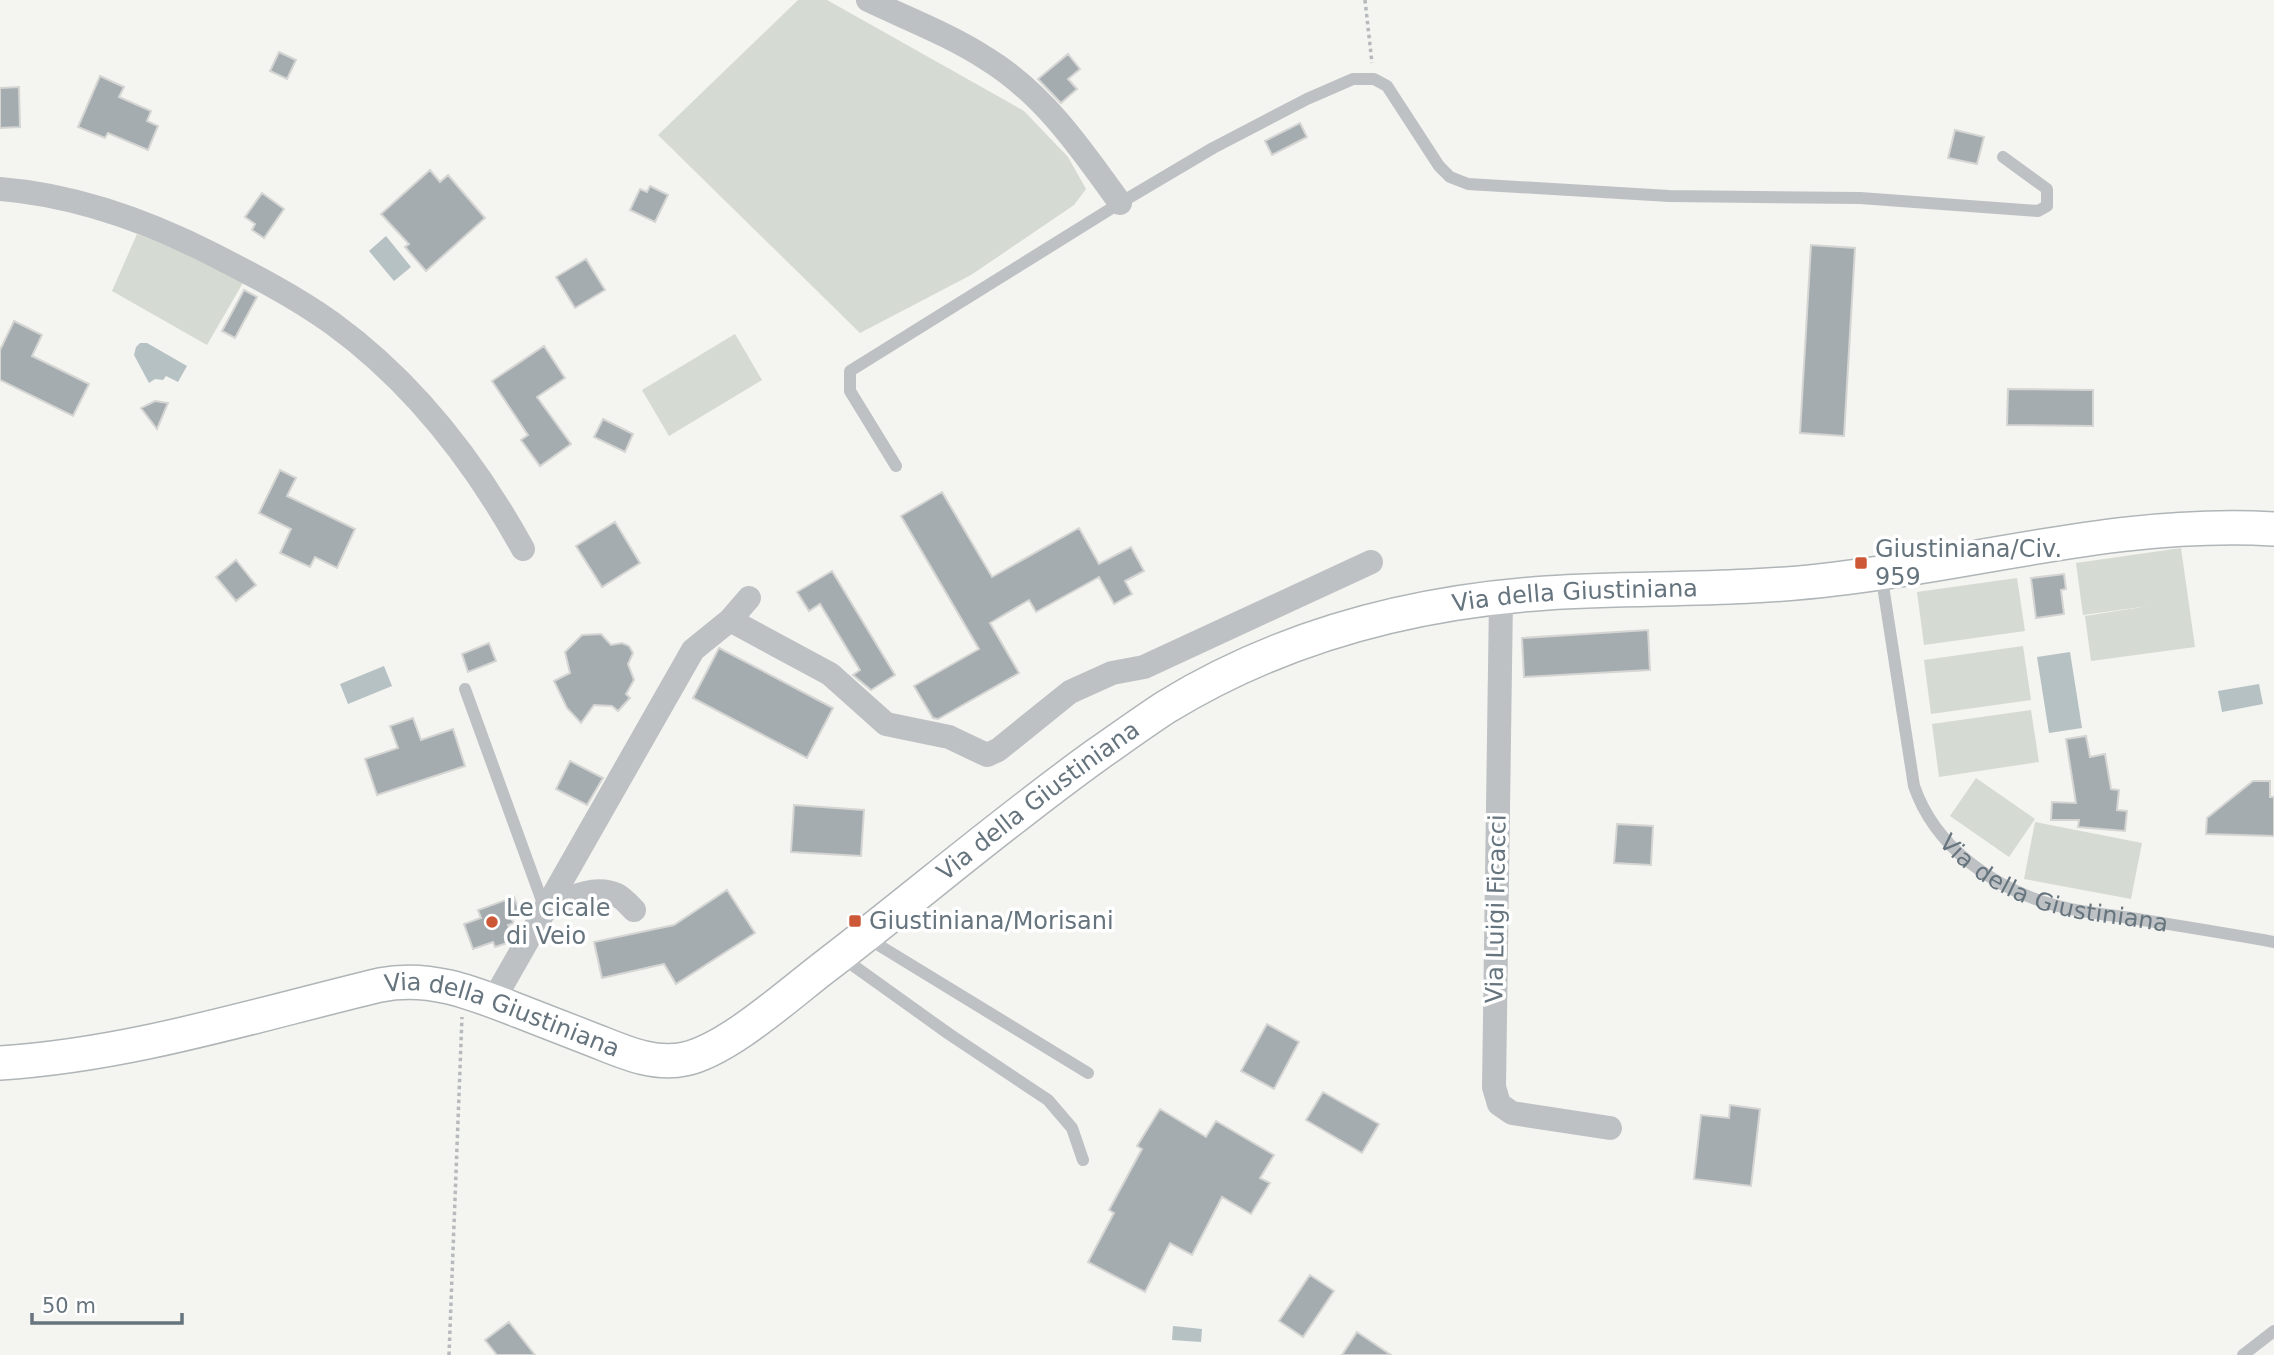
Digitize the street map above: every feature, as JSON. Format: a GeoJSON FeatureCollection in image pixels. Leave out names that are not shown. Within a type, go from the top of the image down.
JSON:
{"type":"FeatureCollection","features":[{"type":"Feature","properties":{"kind":"street"},"geometry":{"type":"LineString","coordinates":[[867,0],[957,42],[989,60],[1016,81],[1061,124],[1120,204]]}},
{"type":"Feature","properties":{"kind":"street"},"geometry":{"type":"LineString","coordinates":[[0,189],[31,191],[74,200],[135,219],[276,286],[333,324],[406,389],[452,439],[499,505],[523,548]]}},
{"type":"Feature","properties":{"kind":"street","name":"Via della Giustiniana"},"geometry":{"type":"LineString","coordinates":[[0,1063],[113,1049],[388,983],[423,982],[442,984],[478,995],[630,1055],[654,1060],[680,1060],[704,1053],[720,1044],[852,946],[1045,792],[1147,719],[1205,685],[1281,650],[1362,622],[1417,609],[1501,597],[1561,592],[1781,585],[1881,573],[2129,533],[2203,527],[2274,529]]}},
{"type":"Feature","properties":{"kind":"street"},"geometry":{"type":"LineString","coordinates":[[730,620],[830,674],[886,724],[949,737],[987,755],[998,750],[1070,692],[1112,673],[1144,667],[1371,562]]}},
{"type":"Feature","properties":{"kind":"street","name":"Via Luigi Ficacci"},"geometry":{"type":"LineString","coordinates":[[1501,597],[1494,1087],[1499,1104],[1512,1113],[1610,1128]]}},
{"type":"Feature","properties":{"kind":"street"},"geometry":{"type":"LineString","coordinates":[[478,995],[545,909],[693,650],[730,620],[749,598]]}},
{"type":"Feature","properties":{"kind":"street"},"geometry":{"type":"LineString","coordinates":[[545,909],[598,890],[618,895],[635,909]]}},
{"type":"Feature","properties":{"kind":"lane"},"geometry":{"type":"LineString","coordinates":[[896,466],[850,391],[850,371],[1213,148],[1307,99],[1353,79],[1374,79],[1387,86],[1398,99],[1438,166],[1450,177],[1468,184],[1669,196],[1860,198],[2038,211],[2047,206],[2047,189],[2003,157]]}},
{"type":"Feature","properties":{"kind":"lane","name":"Via della Giustiniana"},"geometry":{"type":"LineString","coordinates":[[1881,573],[1914,786],[1919,802],[1937,831],[1960,854],[1994,880],[2056,906],[2274,942]]}},
{"type":"Feature","properties":{"kind":"lane"},"geometry":{"type":"LineString","coordinates":[[465,689],[545,909]]}},
{"type":"Feature","properties":{"kind":"lane"},"geometry":{"type":"LineString","coordinates":[[852,946],[1088,1073]]}},
{"type":"Feature","properties":{"kind":"lane"},"geometry":{"type":"LineString","coordinates":[[852,946],[949,1034],[1048,1100],[1072,1128],[1083,1160]]}},
{"type":"Feature","properties":{"kind":"lane"},"geometry":{"type":"LineString","coordinates":[[2243,1355],[2274,1331]]}},
{"type":"Feature","properties":{"kind":"path"},"geometry":{"type":"LineString","coordinates":[[1365,0],[1374,79]]}},
{"type":"Feature","properties":{"kind":"path"},"geometry":{"type":"LineString","coordinates":[[449,1355],[478,995]]}},
{"type":"Feature","properties":{"kind":"shaded area"},"geometry":{"type":"Polygon","coordinates":[[[798,0],[827,0],[1024,111],[1068,157],[1086,189],[1074,205],[971,275],[860,333],[658,135],[798,0]]]}},
{"type":"Feature","properties":{"kind":"shaded area"},"geometry":{"type":"Polygon","coordinates":[[[137,234],[209,262],[244,281],[207,345],[112,291],[137,234]]]}},
{"type":"Feature","properties":{"kind":"shaded area"},"geometry":{"type":"Polygon","coordinates":[[[386,236],[411,267],[394,281],[369,251],[386,236]]]}},
{"type":"Feature","properties":{"kind":"shaded area"},"geometry":{"type":"Polygon","coordinates":[[[735,334],[762,380],[669,436],[642,390],[735,334]]]}},
{"type":"Feature","properties":{"kind":"shaded area"},"geometry":{"type":"Polygon","coordinates":[[[140,343],[147,343],[187,366],[178,382],[166,376],[163,380],[155,379],[149,383],[134,355],[140,343]]]}},
{"type":"Feature","properties":{"kind":"shaded area"},"geometry":{"type":"Polygon","coordinates":[[[2181,548],[2195,647],[2091,661],[2085,616],[2149,606],[2083,615],[2076,563],[2181,548]]]}},
{"type":"Feature","properties":{"kind":"shaded area"},"geometry":{"type":"Polygon","coordinates":[[[2017,578],[2025,631],[1924,645],[1917,592],[2017,578]]]}},
{"type":"Feature","properties":{"kind":"shaded area"},"geometry":{"type":"Polygon","coordinates":[[[2023,646],[2031,700],[1931,714],[1924,660],[2023,646]]]}},
{"type":"Feature","properties":{"kind":"shaded area"},"geometry":{"type":"Polygon","coordinates":[[[2070,652],[2082,728],[2049,733],[2037,657],[2070,652]]]}},
{"type":"Feature","properties":{"kind":"shaded area"},"geometry":{"type":"Polygon","coordinates":[[[384,666],[392,686],[348,704],[340,684],[384,666]]]}},
{"type":"Feature","properties":{"kind":"shaded area"},"geometry":{"type":"Polygon","coordinates":[[[2259,684],[2263,704],[2222,712],[2218,691],[2259,684]]]}},
{"type":"Feature","properties":{"kind":"shaded area"},"geometry":{"type":"Polygon","coordinates":[[[2031,710],[2039,762],[1939,777],[1932,724],[2031,710]]]}},
{"type":"Feature","properties":{"kind":"shaded area"},"geometry":{"type":"Polygon","coordinates":[[[1976,778],[2035,819],[2009,857],[1950,816],[1976,778]]]}},
{"type":"Feature","properties":{"kind":"shaded area"},"geometry":{"type":"Polygon","coordinates":[[[2035,822],[2142,843],[2131,899],[2024,879],[2035,822]]]}},
{"type":"Feature","properties":{"kind":"shaded area"},"geometry":{"type":"Polygon","coordinates":[[[1173,1326],[1202,1329],[1201,1342],[1172,1340],[1173,1326]]]}},
{"type":"Feature","properties":{"kind":"building"},"geometry":{"type":"Polygon","coordinates":[[[279,52],[296,60],[287,79],[270,71],[279,52]]]}},
{"type":"Feature","properties":{"kind":"building"},"geometry":{"type":"Polygon","coordinates":[[[1068,54],[1080,69],[1068,79],[1077,89],[1061,103],[1038,79],[1068,54]]]}},
{"type":"Feature","properties":{"kind":"building"},"geometry":{"type":"Polygon","coordinates":[[[100,76],[124,87],[119,97],[151,111],[147,121],[158,126],[148,150],[108,133],[105,138],[78,127],[100,76]]]}},
{"type":"Feature","properties":{"kind":"building"},"geometry":{"type":"Polygon","coordinates":[[[19,87],[20,127],[0,128],[0,88],[19,87]]]}},
{"type":"Feature","properties":{"kind":"building"},"geometry":{"type":"Polygon","coordinates":[[[1300,123],[1307,137],[1272,155],[1265,141],[1300,123]]]}},
{"type":"Feature","properties":{"kind":"building"},"geometry":{"type":"Polygon","coordinates":[[[1955,130],[1984,137],[1977,164],[1948,158],[1955,130]]]}},
{"type":"Feature","properties":{"kind":"building"},"geometry":{"type":"Polygon","coordinates":[[[430,170],[440,182],[448,175],[485,218],[426,271],[405,247],[409,244],[381,214],[430,170]]]}},
{"type":"Feature","properties":{"kind":"building"},"geometry":{"type":"Polygon","coordinates":[[[650,186],[668,195],[655,222],[630,210],[640,189],[647,192],[650,186]]]}},
{"type":"Feature","properties":{"kind":"building"},"geometry":{"type":"Polygon","coordinates":[[[262,193],[284,209],[264,238],[252,230],[255,224],[245,217],[262,193]]]}},
{"type":"Feature","properties":{"kind":"building"},"geometry":{"type":"Polygon","coordinates":[[[1811,245],[1855,248],[1844,436],[1800,433],[1811,245]]]}},
{"type":"Feature","properties":{"kind":"building"},"geometry":{"type":"Polygon","coordinates":[[[586,259],[605,290],[575,308],[556,277],[586,259]]]}},
{"type":"Feature","properties":{"kind":"building"},"geometry":{"type":"Polygon","coordinates":[[[244,290],[257,297],[235,338],[222,331],[244,290]]]}},
{"type":"Feature","properties":{"kind":"building"},"geometry":{"type":"Polygon","coordinates":[[[14,321],[42,335],[32,356],[89,384],[73,416],[0,380],[0,350],[14,321]]]}},
{"type":"Feature","properties":{"kind":"building"},"geometry":{"type":"Polygon","coordinates":[[[544,346],[565,378],[537,397],[571,444],[540,466],[521,440],[528,435],[492,381],[544,346]]]}},
{"type":"Feature","properties":{"kind":"building"},"geometry":{"type":"Polygon","coordinates":[[[2008,389],[2093,390],[2093,426],[2007,425],[2008,389]]]}},
{"type":"Feature","properties":{"kind":"building"},"geometry":{"type":"Polygon","coordinates":[[[155,401],[168,403],[157,429],[141,408],[155,401]]]}},
{"type":"Feature","properties":{"kind":"building"},"geometry":{"type":"Polygon","coordinates":[[[603,419],[633,434],[625,452],[594,437],[603,419]]]}},
{"type":"Feature","properties":{"kind":"building"},"geometry":{"type":"Polygon","coordinates":[[[280,470],[296,478],[287,496],[355,529],[337,568],[315,557],[310,567],[280,553],[291,529],[259,513],[280,470]]]}},
{"type":"Feature","properties":{"kind":"building"},"geometry":{"type":"Polygon","coordinates":[[[942,492],[992,577],[1079,528],[1099,564],[1131,547],[1144,571],[1125,581],[1132,594],[1114,604],[1099,577],[1036,612],[1029,600],[990,623],[1019,673],[938,719],[933,718],[914,686],[979,649],[901,516],[942,492]]]}},
{"type":"Feature","properties":{"kind":"building"},"geometry":{"type":"Polygon","coordinates":[[[615,522],[640,563],[602,587],[576,546],[615,522]]]}},
{"type":"Feature","properties":{"kind":"building"},"geometry":{"type":"Polygon","coordinates":[[[236,560],[256,585],[236,601],[216,577],[236,560]]]}},
{"type":"Feature","properties":{"kind":"building"},"geometry":{"type":"Polygon","coordinates":[[[832,571],[895,675],[871,690],[853,675],[860,670],[820,604],[809,611],[797,592],[832,571]]]}},
{"type":"Feature","properties":{"kind":"building"},"geometry":{"type":"Polygon","coordinates":[[[2064,574],[2066,589],[2061,590],[2064,614],[2036,618],[2031,578],[2064,574]]]}},
{"type":"Feature","properties":{"kind":"building"},"geometry":{"type":"Polygon","coordinates":[[[1648,630],[1650,670],[1524,677],[1522,638],[1648,630]]]}},
{"type":"Feature","properties":{"kind":"building"},"geometry":{"type":"Polygon","coordinates":[[[601,634],[611,645],[622,643],[629,646],[633,653],[628,664],[634,680],[626,694],[630,698],[618,711],[612,706],[594,705],[581,723],[567,708],[554,681],[570,673],[565,652],[582,635],[601,634]]]}},
{"type":"Feature","properties":{"kind":"building"},"geometry":{"type":"Polygon","coordinates":[[[489,643],[496,661],[468,672],[462,654],[489,643]]]}},
{"type":"Feature","properties":{"kind":"building"},"geometry":{"type":"Polygon","coordinates":[[[719,648],[833,708],[807,758],[693,698],[719,648]]]}},
{"type":"Feature","properties":{"kind":"building"},"geometry":{"type":"Polygon","coordinates":[[[413,718],[421,740],[453,729],[465,766],[377,795],[365,759],[398,748],[390,726],[413,718]]]}},
{"type":"Feature","properties":{"kind":"building"},"geometry":{"type":"Polygon","coordinates":[[[2086,736],[2090,757],[2105,754],[2111,789],[2119,790],[2117,810],[2127,811],[2125,831],[2078,827],[2079,820],[2051,820],[2052,802],[2076,803],[2066,739],[2086,736]]]}},
{"type":"Feature","properties":{"kind":"building"},"geometry":{"type":"Polygon","coordinates":[[[570,761],[603,778],[587,805],[556,789],[570,761]]]}},
{"type":"Feature","properties":{"kind":"building"},"geometry":{"type":"Polygon","coordinates":[[[2253,781],[2270,781],[2270,797],[2274,797],[2274,836],[2206,834],[2207,818],[2253,781]]]}},
{"type":"Feature","properties":{"kind":"building"},"geometry":{"type":"Polygon","coordinates":[[[794,805],[864,810],[861,856],[791,852],[794,805]]]}},
{"type":"Feature","properties":{"kind":"building"},"geometry":{"type":"Polygon","coordinates":[[[1617,824],[1653,826],[1651,865],[1614,863],[1617,824]]]}},
{"type":"Feature","properties":{"kind":"building"},"geometry":{"type":"Polygon","coordinates":[[[727,890],[755,933],[676,984],[664,964],[602,978],[594,942],[674,925],[727,890]]]}},
{"type":"Feature","properties":{"kind":"building","name":"Le cicale di Veio"},"geometry":{"type":"Polygon","coordinates":[[[514,897],[521,916],[508,925],[512,937],[510,942],[495,947],[493,942],[473,949],[464,924],[481,918],[478,910],[514,897]]]}},
{"type":"Feature","properties":{"kind":"building"},"geometry":{"type":"Polygon","coordinates":[[[1267,1024],[1299,1042],[1274,1089],[1241,1071],[1267,1024]]]}},
{"type":"Feature","properties":{"kind":"building"},"geometry":{"type":"Polygon","coordinates":[[[1323,1092],[1379,1124],[1362,1153],[1306,1120],[1323,1092]]]}},
{"type":"Feature","properties":{"kind":"building"},"geometry":{"type":"Polygon","coordinates":[[[1730,1105],[1760,1109],[1751,1186],[1694,1179],[1701,1115],[1729,1118],[1730,1105]]]}},
{"type":"Feature","properties":{"kind":"building"},"geometry":{"type":"Polygon","coordinates":[[[1160,1109],[1206,1137],[1216,1121],[1274,1155],[1260,1178],[1270,1183],[1251,1214],[1222,1197],[1192,1255],[1170,1243],[1145,1292],[1088,1262],[1114,1213],[1109,1210],[1142,1149],[1137,1146],[1160,1109]]]}},
{"type":"Feature","properties":{"kind":"building"},"geometry":{"type":"Polygon","coordinates":[[[1310,1275],[1334,1291],[1303,1337],[1279,1321],[1310,1275]]]}},
{"type":"Feature","properties":{"kind":"building"},"geometry":{"type":"Polygon","coordinates":[[[509,1322],[535,1355],[497,1355],[485,1340],[509,1322]]]}},
{"type":"Feature","properties":{"kind":"building"},"geometry":{"type":"Polygon","coordinates":[[[1357,1332],[1391,1355],[1342,1355],[1357,1332]]]}},
{"type":"Feature","properties":{"kind":"place","name":"Giustiniana/Civ. 959"},"geometry":{"type":"Point","coordinates":[1861,563]}},
{"type":"Feature","properties":{"kind":"place","name":"Giustiniana/Morisani"},"geometry":{"type":"Point","coordinates":[855,921]}},
{"type":"Feature","properties":{"kind":"place","name":"Le cicale di Veio"},"geometry":{"type":"Point","coordinates":[492,922]}}]}
